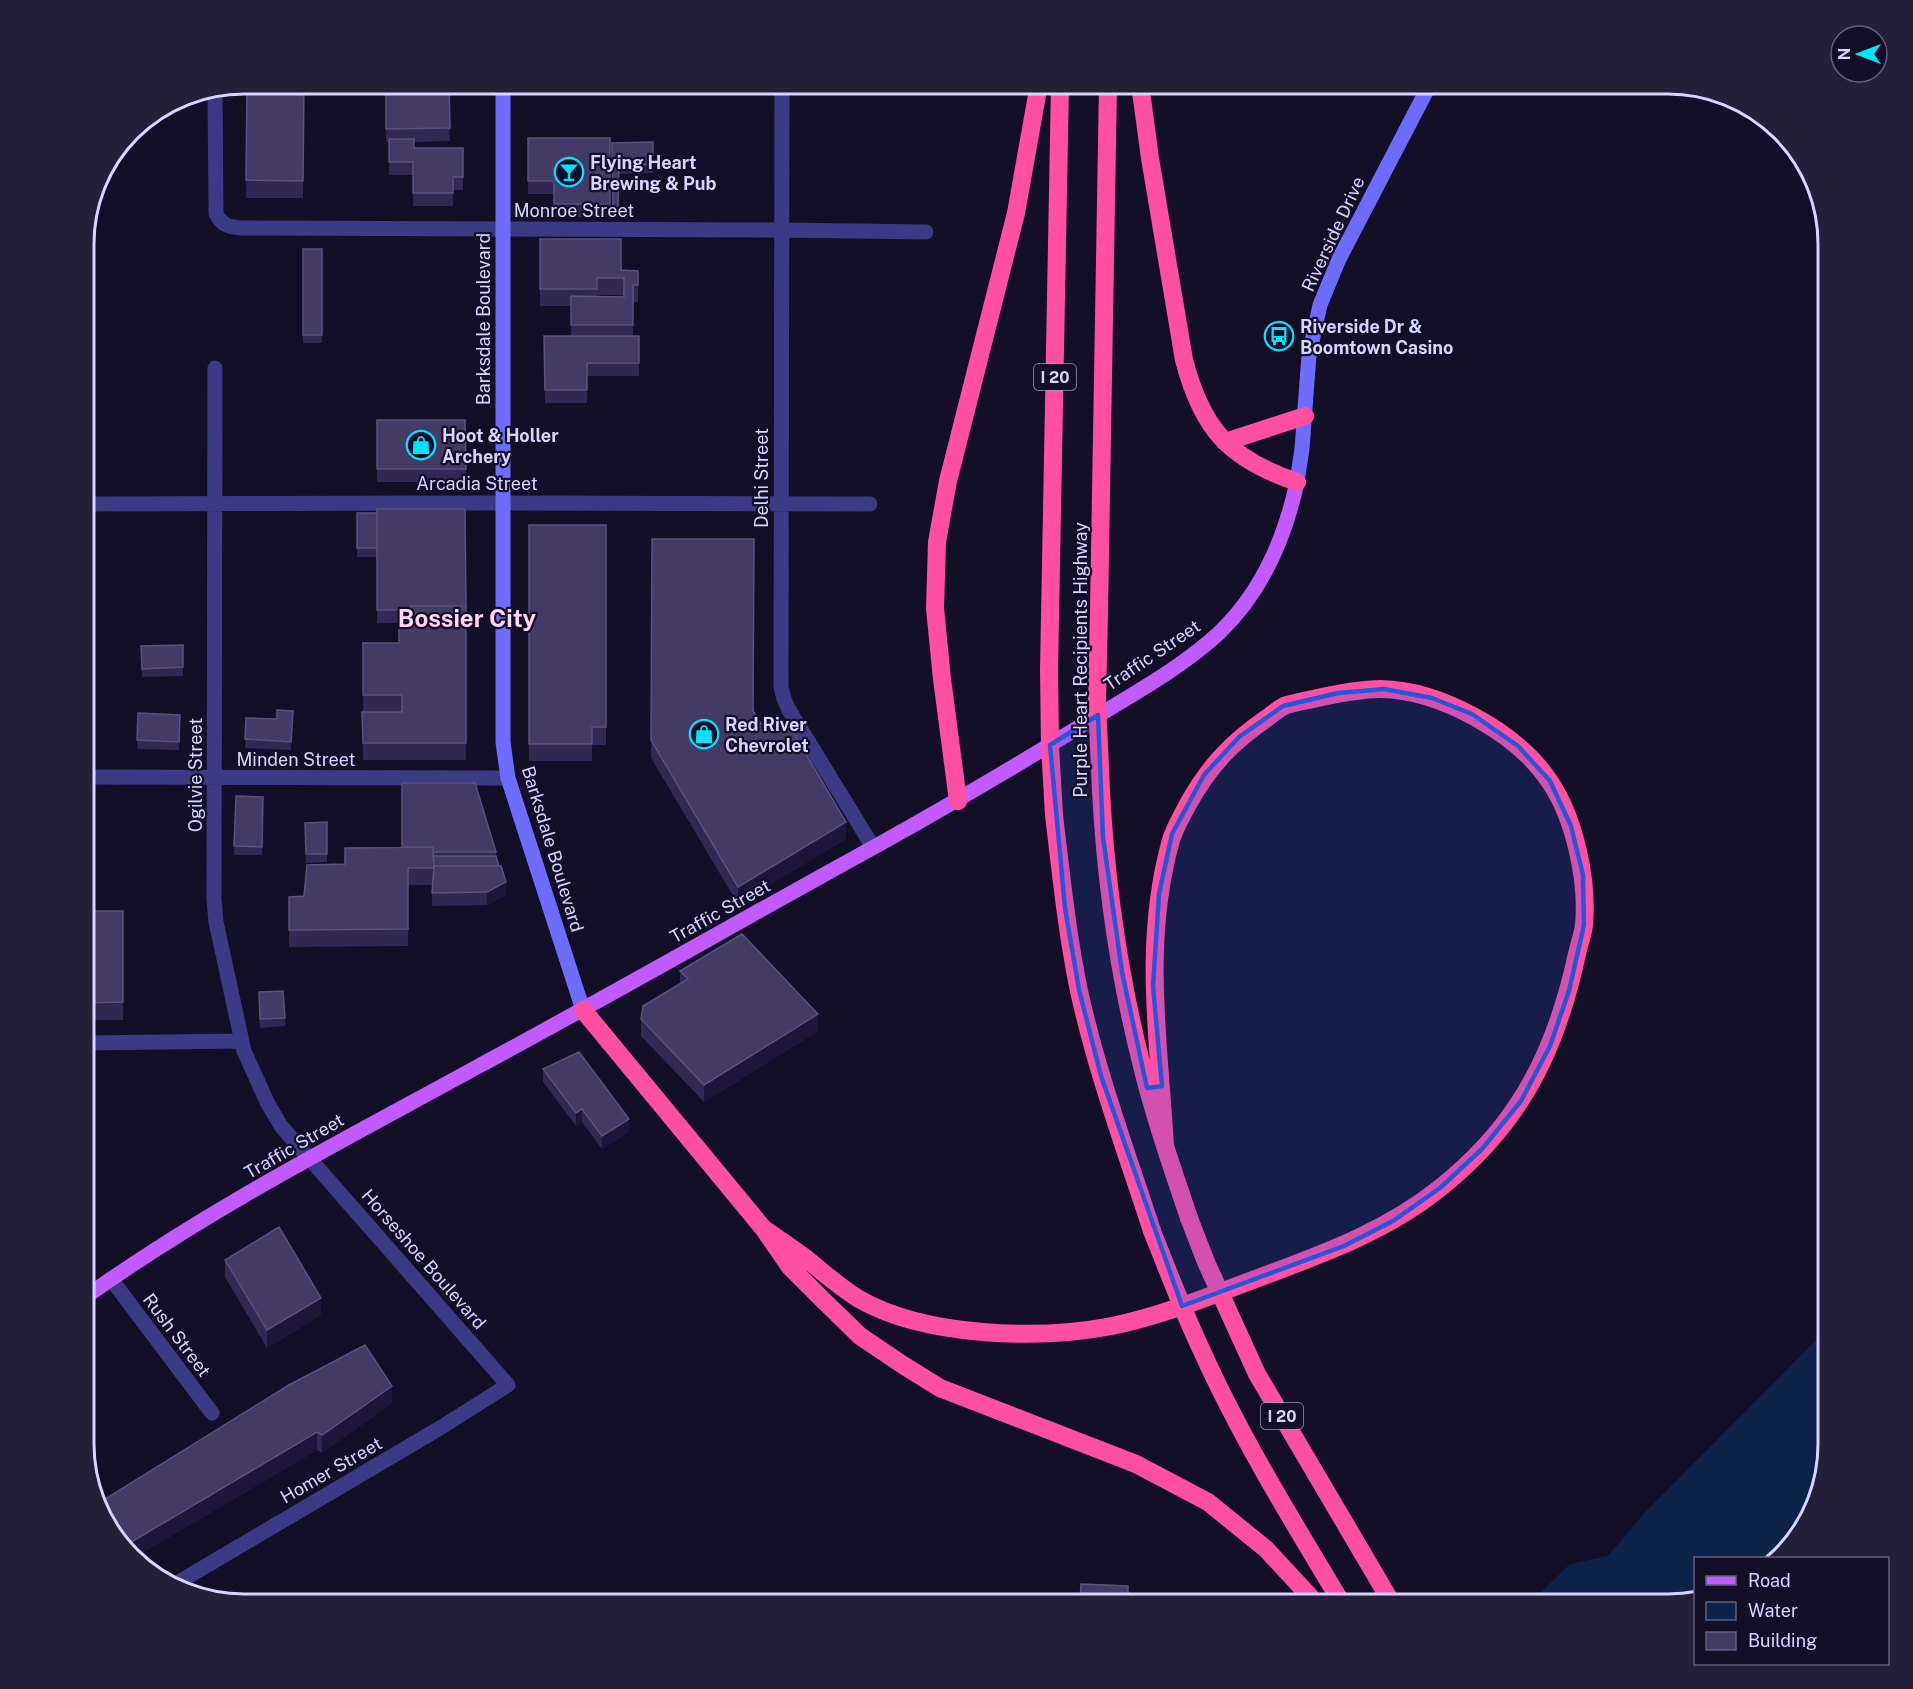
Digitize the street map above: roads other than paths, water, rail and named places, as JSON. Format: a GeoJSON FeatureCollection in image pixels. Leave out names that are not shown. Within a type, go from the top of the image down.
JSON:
{"type":"FeatureCollection","features":[{"type":"Feature","properties":{"kind":"highway"},"geometry":{"type":"LineString","coordinates":[[958,801],[935,608],[937,542],[948,481],[1016,213],[1037,94]]}},
{"type":"Feature","properties":{"kind":"highway","name":"Purple Heart Recipients Highway"},"geometry":{"type":"LineString","coordinates":[[1060,94],[1049,670],[1050,746],[1054,815],[1065,908],[1079,990],[1101,1076],[1152,1231],[1200,1349],[1286,1512],[1336,1594]]}},
{"type":"Feature","properties":{"kind":"highway","name":"Purple Heart Recipients Highway"},"geometry":{"type":"LineString","coordinates":[[1108,94],[1097,702],[1107,870],[1124,983],[1144,1076],[1165,1146],[1206,1262],[1257,1374],[1387,1594]]}},
{"type":"Feature","properties":{"kind":"highway"},"geometry":{"type":"LineString","coordinates":[[1141,94],[1184,360],[1192,388],[1211,426],[1238,454],[1261,469],[1297,482]]}},
{"type":"Feature","properties":{"kind":"highway"},"geometry":{"type":"LineString","coordinates":[[1225,442],[1305,416]]}},
{"type":"Feature","properties":{"kind":"highway"},"geometry":{"type":"LineString","coordinates":[[763,1228],[858,1299],[890,1313],[925,1323],[972,1330],[1067,1332],[1112,1326],[1171,1311],[1344,1246],[1393,1221],[1440,1188],[1482,1149],[1521,1101],[1550,1046],[1569,991],[1584,925],[1583,875],[1571,826],[1550,781],[1518,746],[1472,714],[1432,698],[1384,689],[1338,693],[1283,706],[1239,737],[1204,775],[1173,834],[1159,894],[1154,943],[1153,986],[1165,1146]]}},
{"type":"Feature","properties":{"kind":"highway"},"geometry":{"type":"LineString","coordinates":[[583,1010],[763,1228],[790,1266],[860,1336],[940,1388],[1136,1464],[1208,1502],[1266,1548],[1308,1594]]}},
{"type":"Feature","properties":{"kind":"main road","name":"Riverside Drive"},"geometry":{"type":"LineString","coordinates":[[1297,482],[1302,449],[1309,355],[1326,289],[1339,259],[1425,94]]}},
{"type":"Feature","properties":{"kind":"main road","name":"Barksdale Boulevard"},"geometry":{"type":"LineString","coordinates":[[503,95],[503,742],[508,778],[583,1010]]}},
{"type":"Feature","properties":{"kind":"main road","name":"Traffic Street"},"geometry":{"type":"LineString","coordinates":[[95,1290],[150,1252],[310,1158],[583,1010],[958,801],[1178,665],[1221,631],[1249,596],[1274,554],[1288,518],[1297,482]]}},
{"type":"Feature","properties":{"kind":"street","name":"Delhi Street"},"geometry":{"type":"LineString","coordinates":[[782,95],[780,646],[784,699],[873,848]]}},
{"type":"Feature","properties":{"kind":"street","name":"Monroe Street"},"geometry":{"type":"LineString","coordinates":[[215,97],[215,205],[216,213],[222,223],[228,226],[241,228],[926,232]]}},
{"type":"Feature","properties":{"kind":"street","name":"Ogilvie Street"},"geometry":{"type":"LineString","coordinates":[[215,368],[216,922],[247,1060],[268,1104],[282,1126],[310,1158]]}},
{"type":"Feature","properties":{"kind":"street","name":"Arcadia Street"},"geometry":{"type":"LineString","coordinates":[[95,504],[503,502],[870,504]]}},
{"type":"Feature","properties":{"kind":"street","name":"Minden Street"},"geometry":{"type":"LineString","coordinates":[[95,777],[508,778]]}},
{"type":"Feature","properties":{"kind":"street"},"geometry":{"type":"LineString","coordinates":[[95,1043],[241,1041]]}},
{"type":"Feature","properties":{"kind":"street","name":"Horseshoe Boulevard"},"geometry":{"type":"LineString","coordinates":[[310,1158],[508,1385]]}},
{"type":"Feature","properties":{"kind":"street","name":"Rush Street"},"geometry":{"type":"LineString","coordinates":[[111,1279],[212,1413]]}},
{"type":"Feature","properties":{"kind":"street","name":"Homer Street"},"geometry":{"type":"LineString","coordinates":[[181,1580],[430,1434],[508,1385]]}},
{"type":"Feature","properties":{"kind":"water"},"geometry":{"type":"Polygon","coordinates":[[[1818,1338],[1816,1474],[1803,1511],[1775,1551],[1767,1557],[1694,1557],[1694,1592],[1539,1594],[1570,1564],[1608,1556],[1647,1510],[1818,1338]]]}},
{"type":"Feature","properties":{"kind":"place","name":"Flying Heart Brewing & Pub"},"geometry":{"type":"Point","coordinates":[569,172]}},
{"type":"Feature","properties":{"kind":"place","name":"Riverside Dr & Boomtown Casino"},"geometry":{"type":"Point","coordinates":[1279,336]}},
{"type":"Feature","properties":{"kind":"place","name":"Hoot & Holler Archery"},"geometry":{"type":"Point","coordinates":[421,445]}},
{"type":"Feature","properties":{"kind":"place","name":"Red River Chevrolet"},"geometry":{"type":"Point","coordinates":[704,734]}},
{"type":"Feature","properties":{"kind":"district","name":"Bossier City"},"geometry":{"type":"Point","coordinates":[467,618]}}]}
